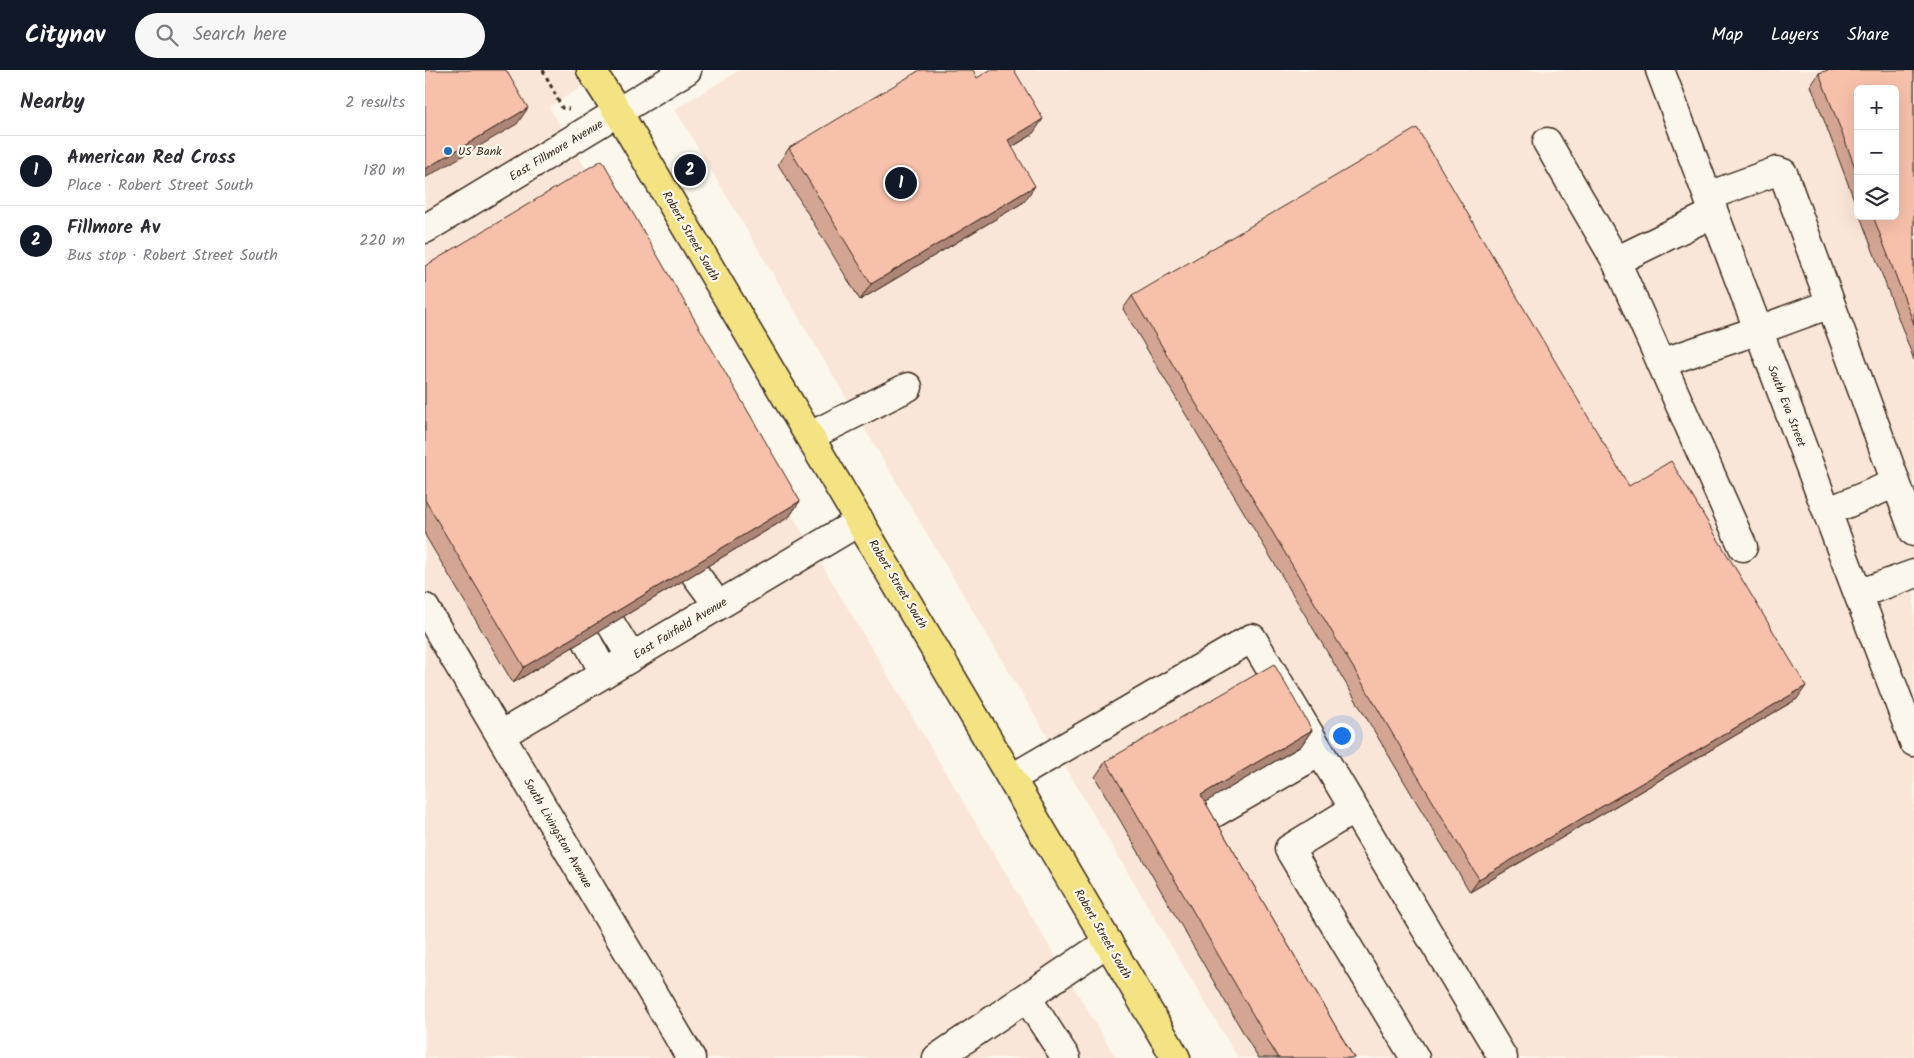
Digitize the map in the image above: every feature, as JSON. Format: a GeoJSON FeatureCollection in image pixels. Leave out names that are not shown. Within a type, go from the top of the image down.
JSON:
{"type":"FeatureCollection","features":[{"type":"Feature","properties":{"kind":"main road","name":"Robert Street South"},"geometry":{"type":"LineString","coordinates":[[591,70],[618,112],[810,436],[1176,1058]]}},
{"type":"Feature","properties":{"kind":"street","name":"East Fillmore Avenue"},"geometry":{"type":"LineString","coordinates":[[425,229],[687,70]]}},
{"type":"Feature","properties":{"kind":"street","name":"South Eva Street"},"geometry":{"type":"LineString","coordinates":[[1660,70],[1914,742]]}},
{"type":"Feature","properties":{"kind":"street"},"geometry":{"type":"LineString","coordinates":[[1547,142],[1616,261],[1743,547]]}},
{"type":"Feature","properties":{"kind":"street"},"geometry":{"type":"LineString","coordinates":[[1616,261],[1711,205],[1777,171],[1783,173],[1914,532]]}},
{"type":"Feature","properties":{"kind":"street"},"geometry":{"type":"LineString","coordinates":[[1661,363],[1830,304]]}},
{"type":"Feature","properties":{"kind":"street"},"geometry":{"type":"LineString","coordinates":[[810,436],[909,386]]}},
{"type":"Feature","properties":{"kind":"street"},"geometry":{"type":"LineString","coordinates":[[1827,512],[1896,483]]}},
{"type":"Feature","properties":{"kind":"street","name":"East Fairfield Avenue"},"geometry":{"type":"LineString","coordinates":[[501,735],[860,521]]}},
{"type":"Feature","properties":{"kind":"street"},"geometry":{"type":"LineString","coordinates":[[695,574],[718,605]]}},
{"type":"Feature","properties":{"kind":"street"},"geometry":{"type":"LineString","coordinates":[[1858,594],[1914,574]]}},
{"type":"Feature","properties":{"kind":"street","name":"South Livingston Avenue"},"geometry":{"type":"LineString","coordinates":[[425,608],[691,1058]]}},
{"type":"Feature","properties":{"kind":"street"},"geometry":{"type":"LineString","coordinates":[[611,624],[631,657]]}},
{"type":"Feature","properties":{"kind":"street"},"geometry":{"type":"LineString","coordinates":[[1012,778],[1253,638],[1503,1058]]}},
{"type":"Feature","properties":{"kind":"street"},"geometry":{"type":"LineString","coordinates":[[586,639],[604,673]]}},
{"type":"Feature","properties":{"kind":"street"},"geometry":{"type":"LineString","coordinates":[[1211,815],[1320,752]]}},
{"type":"Feature","properties":{"kind":"street"},"geometry":{"type":"LineString","coordinates":[[1354,809],[1289,849],[1415,1058]]}},
{"type":"Feature","properties":{"kind":"street"},"geometry":{"type":"LineString","coordinates":[[937,1058],[1108,942]]}},
{"type":"Feature","properties":{"kind":"street"},"geometry":{"type":"LineString","coordinates":[[1027,998],[1066,1058]]}},
{"type":"Feature","properties":{"kind":"path"},"geometry":{"type":"LineString","coordinates":[[543,70],[562,108],[570,109]]}},
{"type":"Feature","properties":{"kind":"shaded area"},"geometry":{"type":"Polygon","coordinates":[[[425,70],[610,70],[549,107],[1116,1058],[425,1058],[425,70]]]}},
{"type":"Feature","properties":{"kind":"shaded area"},"geometry":{"type":"Polygon","coordinates":[[[740,70],[1914,70],[1914,1058],[1238,1058],[675,109],[740,70]]]}},
{"type":"Feature","properties":{"kind":"building","name":"US Bank"},"geometry":{"type":"Polygon","coordinates":[[[425,70],[506,70],[528,108],[425,169],[425,70]]]}},
{"type":"Feature","properties":{"kind":"building"},"geometry":{"type":"Polygon","coordinates":[[[920,70],[973,70],[977,78],[990,70],[1014,70],[1043,119],[1008,140],[1035,186],[871,284],[789,148],[920,70]]]}},
{"type":"Feature","properties":{"kind":"building"},"geometry":{"type":"Polygon","coordinates":[[[1828,70],[1914,70],[1914,324],[1875,220],[1899,220],[1899,85],[1854,85],[1854,165],[1819,73],[1828,70]]]}},
{"type":"Feature","properties":{"kind":"building"},"geometry":{"type":"Polygon","coordinates":[[[1417,128],[1629,486],[1671,461],[1806,686],[1479,879],[1132,296],[1417,128]]]}},
{"type":"Feature","properties":{"kind":"building"},"geometry":{"type":"Polygon","coordinates":[[[602,160],[800,501],[524,667],[425,500],[425,266],[602,160]]]}},
{"type":"Feature","properties":{"kind":"building"},"geometry":{"type":"Polygon","coordinates":[[[1274,664],[1312,730],[1201,795],[1354,1058],[1278,1058],[1106,761],[1274,664]]]}},
{"type":"Feature","properties":{"kind":"place","name":"US Bank"},"geometry":{"type":"Point","coordinates":[448,151]}},
{"type":"Feature","properties":{"kind":"place","name":"Fillmore Av"},"geometry":{"type":"Point","coordinates":[690,170]}},
{"type":"Feature","properties":{"kind":"place","name":"American Red Cross"},"geometry":{"type":"Point","coordinates":[901,183]}}]}
